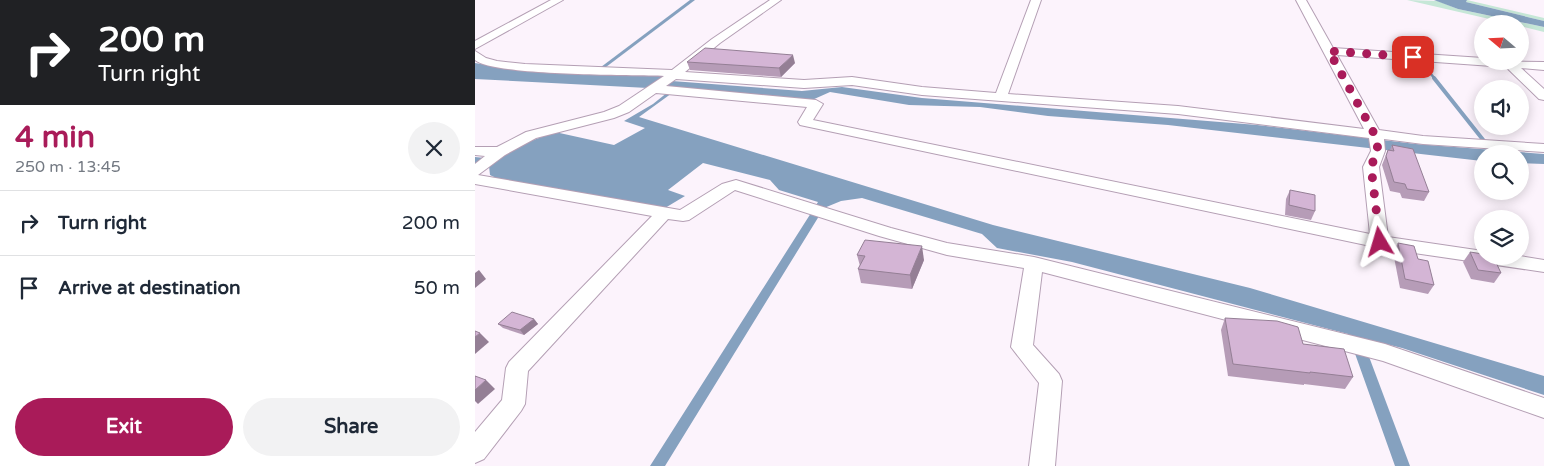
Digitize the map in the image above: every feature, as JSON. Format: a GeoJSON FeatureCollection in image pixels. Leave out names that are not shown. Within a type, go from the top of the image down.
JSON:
{"type":"FeatureCollection","features":[{"type":"Feature","properties":{"kind":"street"},"geometry":{"type":"LineString","coordinates":[[475,46],[557,0]]}},
{"type":"Feature","properties":{"kind":"street"},"geometry":{"type":"LineString","coordinates":[[476,173],[497,154],[531,135],[609,115],[624,109],[667,85],[716,42],[776,0]]}},
{"type":"Feature","properties":{"kind":"street"},"geometry":{"type":"LineString","coordinates":[[1001,96],[1036,0]]}},
{"type":"Feature","properties":{"kind":"street"},"geometry":{"type":"LineString","coordinates":[[1301,0],[1376,141],[1371,166],[1380,242]]}},
{"type":"Feature","properties":{"kind":"street"},"geometry":{"type":"LineString","coordinates":[[1329,51],[1474,61]]}},
{"type":"Feature","properties":{"kind":"street"},"geometry":{"type":"LineString","coordinates":[[475,54],[482,60],[496,64],[525,68],[669,73],[667,85]]}},
{"type":"Feature","properties":{"kind":"street"},"geometry":{"type":"LineString","coordinates":[[1529,65],[1544,66]]}},
{"type":"Feature","properties":{"kind":"street"},"geometry":{"type":"LineString","coordinates":[[1516,70],[1544,96]]}},
{"type":"Feature","properties":{"kind":"street"},"geometry":{"type":"LineString","coordinates":[[667,85],[804,84],[852,80],[922,91],[1179,110],[1376,141],[1423,140],[1544,148]]}},
{"type":"Feature","properties":{"kind":"street"},"geometry":{"type":"LineString","coordinates":[[667,85],[769,101],[816,104],[805,122],[1380,242],[1544,266]]}},
{"type":"Feature","properties":{"kind":"street"},"geometry":{"type":"LineString","coordinates":[[475,151],[497,154]]}},
{"type":"Feature","properties":{"kind":"street"},"geometry":{"type":"LineString","coordinates":[[476,173],[683,216],[727,186],[736,185],[885,232],[947,249],[1034,263],[1370,349],[1544,408]]}},
{"type":"Feature","properties":{"kind":"street"},"geometry":{"type":"LineString","coordinates":[[475,450],[513,404],[517,368],[665,213]]}},
{"type":"Feature","properties":{"kind":"street"},"geometry":{"type":"LineString","coordinates":[[1034,263],[1022,348],[1051,381],[1042,466]]}},
{"type":"Feature","properties":{"kind":"green space"},"geometry":{"type":"Polygon","coordinates":[[[1407,0],[1438,1],[1458,9],[1487,15],[1474,15],[1407,0]]]}},
{"type":"Feature","properties":{"kind":"green space"},"geometry":{"type":"Polygon","coordinates":[[[1467,0],[1544,18],[1544,21],[1529,17],[1529,15],[1519,15],[1466,2],[1467,0]]]}},
{"type":"Feature","properties":{"kind":"green space"},"geometry":{"type":"Polygon","coordinates":[[[1529,24],[1544,27],[1544,32],[1529,28],[1529,24]]]}},
{"type":"Feature","properties":{"kind":"water"},"geometry":{"type":"Polygon","coordinates":[[[690,0],[695,0],[606,67],[601,67],[690,0]]]}},
{"type":"Feature","properties":{"kind":"water"},"geometry":{"type":"Polygon","coordinates":[[[1434,0],[1467,0],[1466,2],[1519,15],[1487,15],[1458,9],[1434,0]]]}},
{"type":"Feature","properties":{"kind":"water"},"geometry":{"type":"Polygon","coordinates":[[[1529,17],[1544,21],[1544,27],[1529,24],[1529,17]]]}},
{"type":"Feature","properties":{"kind":"water"},"geometry":{"type":"Polygon","coordinates":[[[475,63],[518,70],[663,76],[661,79],[672,81],[802,91],[842,87],[922,98],[1257,125],[1416,144],[1474,149],[1474,160],[1168,125],[1048,116],[980,107],[909,105],[830,92],[812,100],[679,88],[639,117],[993,225],[1250,288],[1544,376],[1544,395],[1402,348],[1362,338],[1410,466],[1395,466],[1348,334],[1072,262],[997,248],[982,234],[862,198],[841,201],[824,208],[665,466],[650,466],[818,202],[779,190],[770,180],[703,163],[668,190],[685,196],[665,208],[504,182],[490,175],[489,166],[475,166],[475,157],[485,158],[555,132],[614,145],[645,128],[624,121],[653,104],[673,88],[666,86],[648,88],[475,79],[475,63]]]}},
{"type":"Feature","properties":{"kind":"water"},"geometry":{"type":"Polygon","coordinates":[[[1529,153],[1544,154],[1544,164],[1529,163],[1529,153]]]}},
{"type":"Feature","properties":{"kind":"building"},"geometry":{"type":"Polygon","coordinates":[[[705,48],[793,55],[779,68],[687,62],[705,48]]]}},
{"type":"Feature","properties":{"kind":"building"},"geometry":{"type":"Polygon","coordinates":[[[1392,145],[1413,149],[1429,192],[1407,189],[1405,184],[1394,182],[1386,156],[1388,150],[1394,151],[1392,145]]]}},
{"type":"Feature","properties":{"kind":"building"},"geometry":{"type":"Polygon","coordinates":[[[1290,190],[1315,195],[1315,211],[1289,205],[1290,190]]]}},
{"type":"Feature","properties":{"kind":"building"},"geometry":{"type":"Polygon","coordinates":[[[865,240],[922,246],[910,275],[858,269],[865,256],[857,255],[865,240]]]}},
{"type":"Feature","properties":{"kind":"building"},"geometry":{"type":"Polygon","coordinates":[[[1398,243],[1414,246],[1418,259],[1428,261],[1434,285],[1405,279],[1398,243]]]}},
{"type":"Feature","properties":{"kind":"building"},"geometry":{"type":"Polygon","coordinates":[[[1470,252],[1474,253],[1474,261],[1470,252]]]}},
{"type":"Feature","properties":{"kind":"building"},"geometry":{"type":"Polygon","coordinates":[[[1476,265],[1497,265],[1501,273],[1478,270],[1476,265]]]}},
{"type":"Feature","properties":{"kind":"building"},"geometry":{"type":"Polygon","coordinates":[[[512,312],[534,319],[520,330],[498,324],[512,312]]]}},
{"type":"Feature","properties":{"kind":"building"},"geometry":{"type":"Polygon","coordinates":[[[1225,318],[1277,321],[1298,327],[1303,344],[1344,349],[1353,377],[1233,364],[1225,318]]]}},
{"type":"Feature","properties":{"kind":"building"},"geometry":{"type":"Polygon","coordinates":[[[475,376],[486,380],[475,390],[475,376]]]}},
{"type":"Feature","properties":{"kind":"waterway"},"geometry":{"type":"LineString","coordinates":[[1419,59],[1435,79]]}},
{"type":"Feature","properties":{"kind":"waterway"},"geometry":{"type":"LineString","coordinates":[[1434,78],[1484,141]]}},
{"type":"Feature","properties":{"kind":"route"},"geometry":{"type":"LineString","coordinates":[[1380,242],[1371,166],[1378,151],[1376,137],[1329,51],[1413,57]]}}]}
